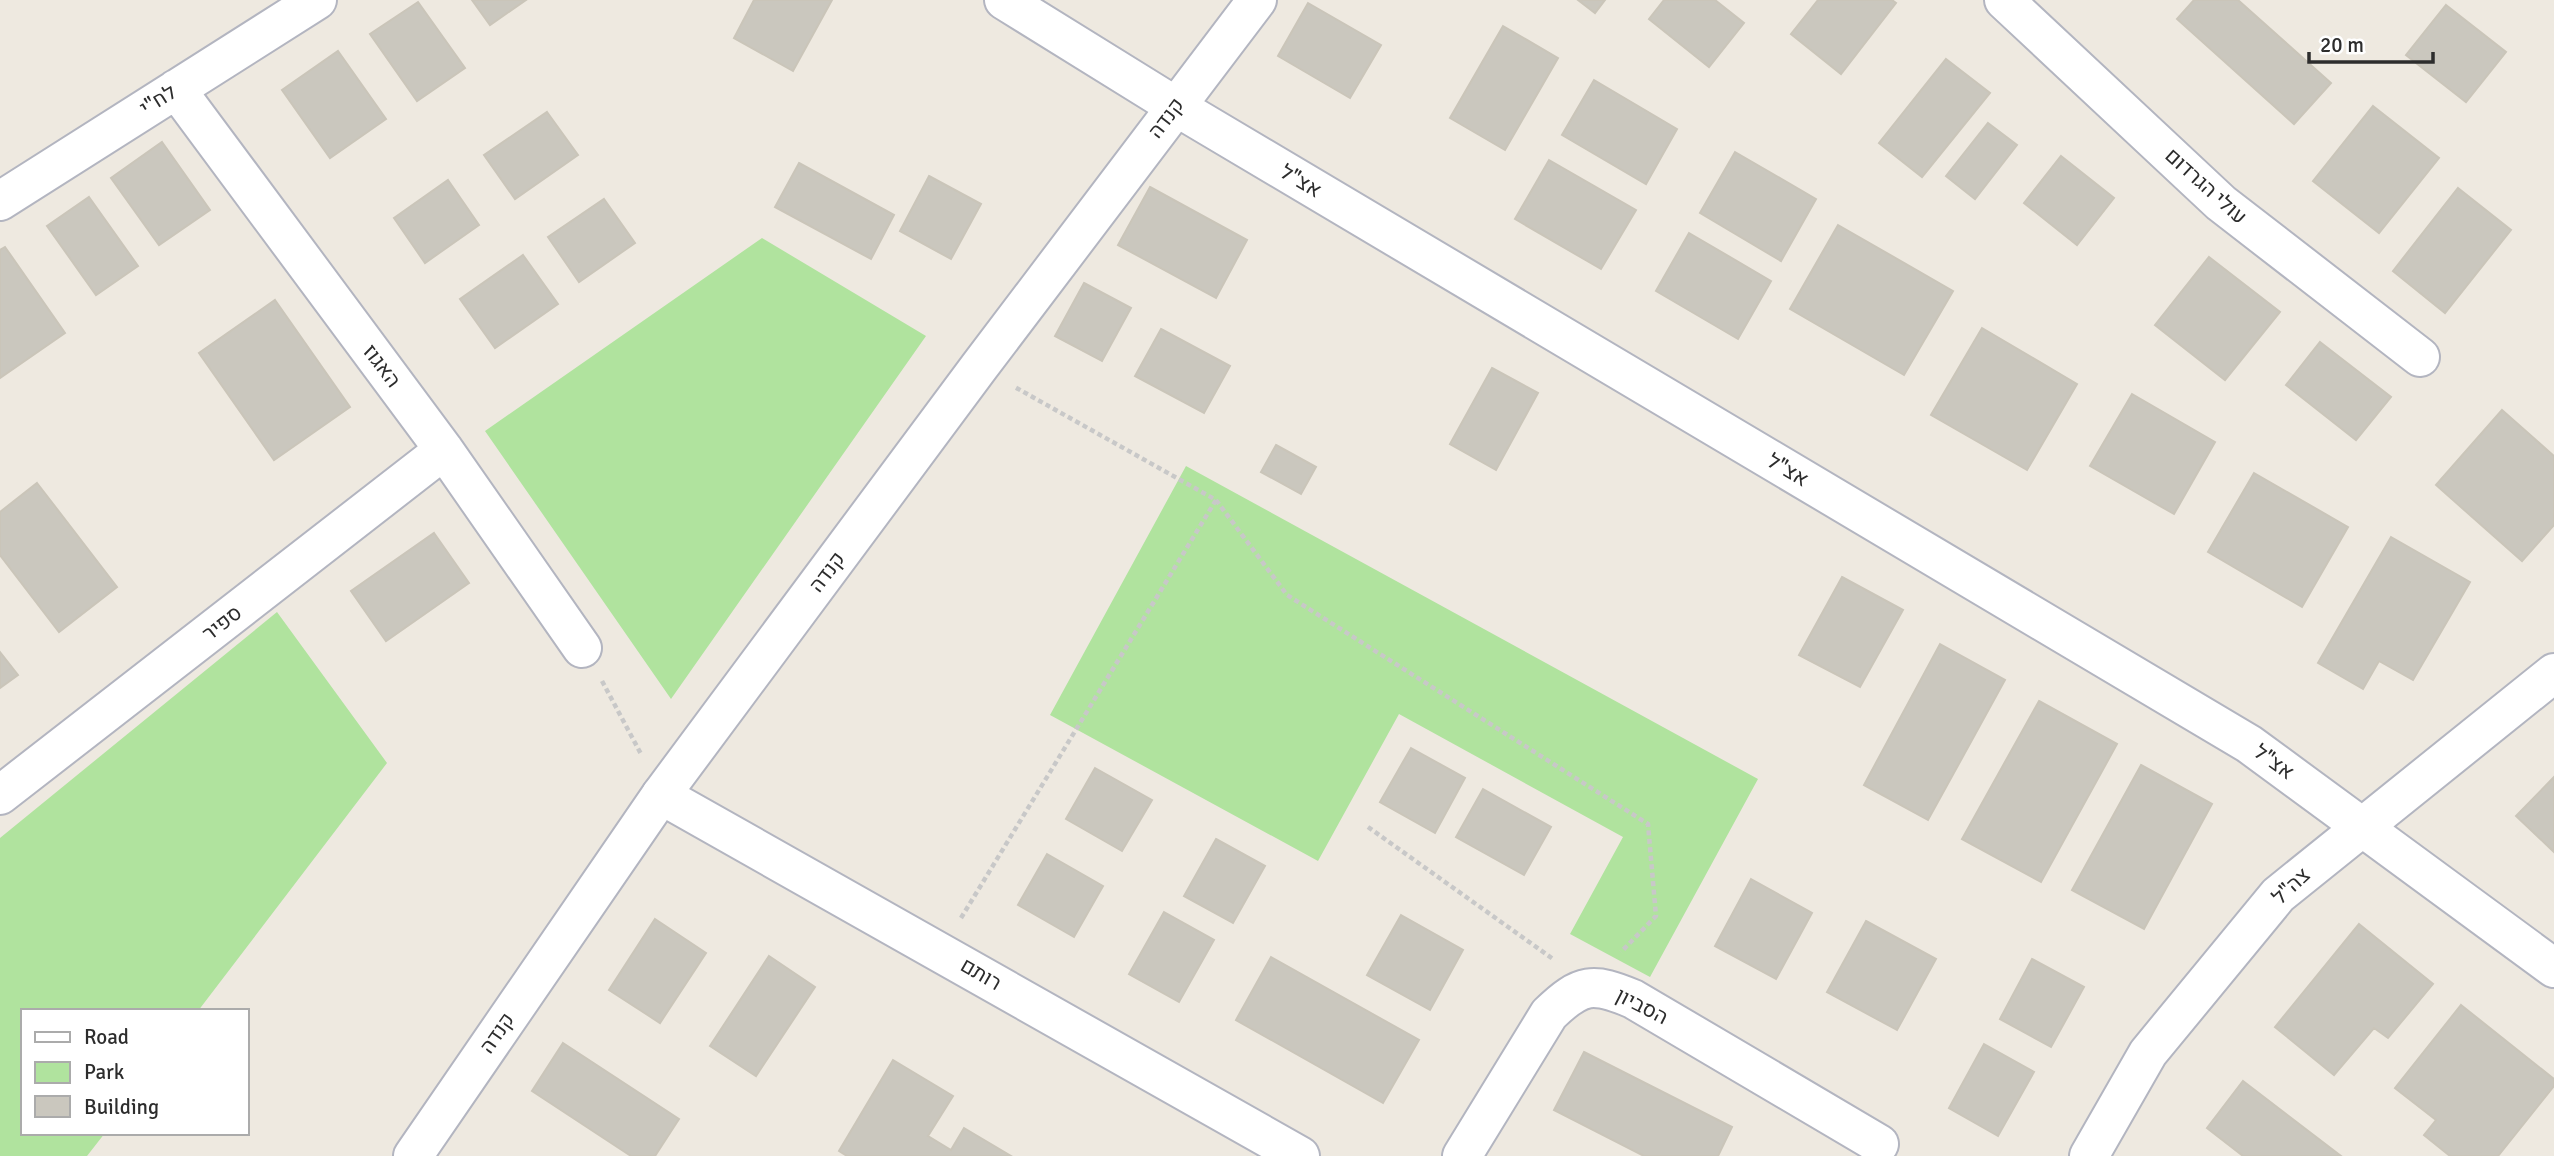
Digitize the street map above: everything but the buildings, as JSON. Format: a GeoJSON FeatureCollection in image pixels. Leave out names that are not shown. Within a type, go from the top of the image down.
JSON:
{"type":"FeatureCollection","features":[{"type":"Feature","properties":{"kind":"street","name":"לח\"י"},"geometry":{"type":"LineString","coordinates":[[0,201],[317,0]]}},
{"type":"Feature","properties":{"kind":"street","name":"אצ\"ל"},"geometry":{"type":"LineString","coordinates":[[1004,0],[1175,106],[2249,744],[2554,968]]}},
{"type":"Feature","properties":{"kind":"street","name":"קנדה"},"geometry":{"type":"LineString","coordinates":[[413,1156],[661,795],[979,367],[1258,0]]}},
{"type":"Feature","properties":{"kind":"street","name":"עולי הגרדום"},"geometry":{"type":"LineString","coordinates":[[2027,6],[2221,204],[2420,357]]}},
{"type":"Feature","properties":{"kind":"street","name":"האגוז"},"geometry":{"type":"LineString","coordinates":[[176,89],[444,450],[582,648]]}},
{"type":"Feature","properties":{"kind":"street","name":"ספיר"},"geometry":{"type":"LineString","coordinates":[[0,795],[444,450]]}},
{"type":"Feature","properties":{"kind":"street","name":"צה\"ל"},"geometry":{"type":"LineString","coordinates":[[2089,1156],[2148,1053],[2269,905],[2362,825],[2554,673]]}},
{"type":"Feature","properties":{"kind":"street","name":"רותם"},"geometry":{"type":"LineString","coordinates":[[661,795],[1300,1156]]}},
{"type":"Feature","properties":{"kind":"street","name":"הסביון"},"geometry":{"type":"LineString","coordinates":[[1462,1156],[1549,1014],[1566,997],[1588,986],[1607,988],[1633,999],[1879,1144]]}},
{"type":"Feature","properties":{"kind":"path"},"geometry":{"type":"LineString","coordinates":[[979,367],[1216,500],[1287,595],[1648,824],[1656,916],[1588,986],[1533,943],[1368,827]]}},
{"type":"Feature","properties":{"kind":"path"},"geometry":{"type":"LineString","coordinates":[[941,951],[1216,500]]}},
{"type":"Feature","properties":{"kind":"path"},"geometry":{"type":"LineString","coordinates":[[582,648],[625,722],[661,795]]}},
{"type":"Feature","properties":{"kind":"green space"},"geometry":{"type":"Polygon","coordinates":[[[762,238],[926,336],[671,699],[485,431],[762,238]]]}},
{"type":"Feature","properties":{"kind":"green space"},"geometry":{"type":"Polygon","coordinates":[[[1186,466],[1758,779],[1650,977],[1570,934],[1623,837],[1399,714],[1318,861],[1050,715],[1186,466]]]}},
{"type":"Feature","properties":{"kind":"green space"},"geometry":{"type":"Polygon","coordinates":[[[277,612],[387,763],[200,1009],[21,1009],[21,1135],[103,1135],[87,1156],[0,1156],[0,838],[277,612]]]}}]}
